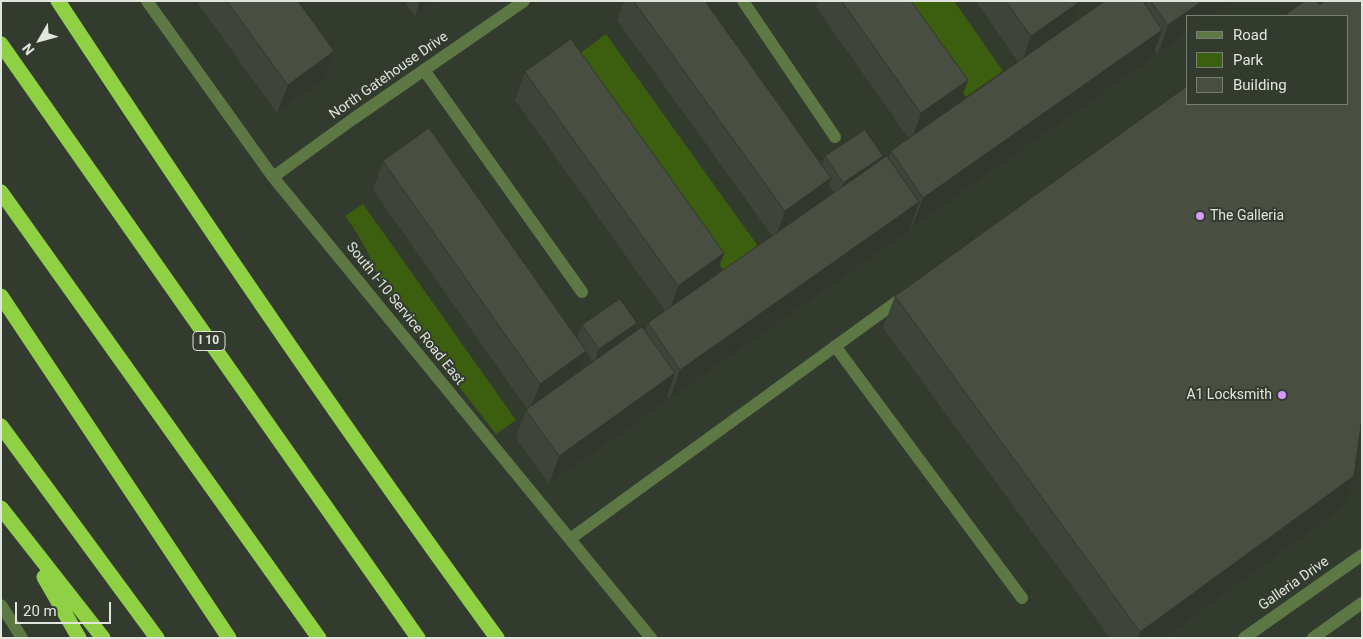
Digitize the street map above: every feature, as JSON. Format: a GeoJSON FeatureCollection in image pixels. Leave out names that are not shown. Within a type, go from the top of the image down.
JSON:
{"type":"FeatureCollection","features":[{"type":"Feature","properties":{"kind":"highway"},"geometry":{"type":"LineString","coordinates":[[58,1],[212,234],[415,525],[498,638]]}},
{"type":"Feature","properties":{"kind":"highway","name":"I 10"},"geometry":{"type":"LineString","coordinates":[[1,44],[418,638]]}},
{"type":"Feature","properties":{"kind":"highway"},"geometry":{"type":"LineString","coordinates":[[1,192],[319,638]]}},
{"type":"Feature","properties":{"kind":"highway"},"geometry":{"type":"LineString","coordinates":[[1,296],[229,638]]}},
{"type":"Feature","properties":{"kind":"highway"},"geometry":{"type":"LineString","coordinates":[[1,426],[157,638]]}},
{"type":"Feature","properties":{"kind":"highway"},"geometry":{"type":"LineString","coordinates":[[1,508],[103,638]]}},
{"type":"Feature","properties":{"kind":"highway"},"geometry":{"type":"LineString","coordinates":[[20,534],[80,638]]}},
{"type":"Feature","properties":{"kind":"street","name":"South I-10 Service Road East"},"geometry":{"type":"LineString","coordinates":[[147,1],[273,177],[651,638]]}},
{"type":"Feature","properties":{"kind":"street","name":"North Gatehouse Drive"},"geometry":{"type":"LineString","coordinates":[[273,177],[524,1]]}},
{"type":"Feature","properties":{"kind":"street"},"geometry":{"type":"LineString","coordinates":[[743,1],[835,138]]}},
{"type":"Feature","properties":{"kind":"street"},"geometry":{"type":"LineString","coordinates":[[424,70],[582,292]]}},
{"type":"Feature","properties":{"kind":"street"},"geometry":{"type":"LineString","coordinates":[[570,539],[915,288]]}},
{"type":"Feature","properties":{"kind":"street"},"geometry":{"type":"LineString","coordinates":[[835,346],[1022,598]]}},
{"type":"Feature","properties":{"kind":"street","name":"Galleria Drive"},"geometry":{"type":"LineString","coordinates":[[1244,638],[1362,555]]}},
{"type":"Feature","properties":{"kind":"street"},"geometry":{"type":"LineString","coordinates":[[1313,638],[1362,603]]}},
{"type":"Feature","properties":{"kind":"street"},"geometry":{"type":"LineString","coordinates":[[1,604],[22,638]]}},
{"type":"Feature","properties":{"kind":"green space"},"geometry":{"type":"Polygon","coordinates":[[[899,1],[954,1],[1003,71],[966,97],[899,1]]]}},
{"type":"Feature","properties":{"kind":"green space"},"geometry":{"type":"Polygon","coordinates":[[[606,34],[758,246],[724,271],[572,59],[606,34]]]}},
{"type":"Feature","properties":{"kind":"green space"},"geometry":{"type":"Polygon","coordinates":[[[363,204],[516,420],[496,434],[380,286],[366,250],[345,216],[363,204]]]}},
{"type":"Feature","properties":{"kind":"building"},"geometry":{"type":"Polygon","coordinates":[[[227,1],[298,1],[334,51],[288,85],[227,1]]]}},
{"type":"Feature","properties":{"kind":"building"},"geometry":{"type":"Polygon","coordinates":[[[634,1],[705,1],[831,178],[785,211],[634,1]]]}},
{"type":"Feature","properties":{"kind":"building"},"geometry":{"type":"Polygon","coordinates":[[[842,1],[911,1],[968,80],[921,113],[842,1]]]}},
{"type":"Feature","properties":{"kind":"building"},"geometry":{"type":"Polygon","coordinates":[[[1006,1],[1077,1],[1078,3],[1031,36],[1006,1]]]}},
{"type":"Feature","properties":{"kind":"building"},"geometry":{"type":"Polygon","coordinates":[[[1105,1],[1143,1],[1162,30],[923,198],[891,151],[1105,1]]]}},
{"type":"Feature","properties":{"kind":"building"},"geometry":{"type":"Polygon","coordinates":[[[1151,1],[1202,1],[1168,25],[1151,1]]]}},
{"type":"Feature","properties":{"kind":"building","name":"The Galleria"},"geometry":{"type":"Polygon","coordinates":[[[1305,1],[1317,1],[1320,5],[1326,1],[1362,1],[1362,417],[1354,476],[1140,632],[895,296],[1186,87],[1186,105],[1348,105],[1348,15],[1285,15],[1305,1]]]}},
{"type":"Feature","properties":{"kind":"building"},"geometry":{"type":"Polygon","coordinates":[[[571,39],[724,253],[678,286],[525,72],[571,39]]]}},
{"type":"Feature","properties":{"kind":"building"},"geometry":{"type":"Polygon","coordinates":[[[429,128],[586,351],[540,384],[383,161],[429,128]]]}},
{"type":"Feature","properties":{"kind":"building"},"geometry":{"type":"Polygon","coordinates":[[[865,130],[883,156],[843,183],[825,156],[865,130]]]}},
{"type":"Feature","properties":{"kind":"building"},"geometry":{"type":"Polygon","coordinates":[[[887,156],[919,202],[680,370],[648,323],[887,156]]]}},
{"type":"Feature","properties":{"kind":"building"},"geometry":{"type":"Polygon","coordinates":[[[620,299],[637,323],[599,349],[582,325],[620,299]]]}},
{"type":"Feature","properties":{"kind":"building"},"geometry":{"type":"Polygon","coordinates":[[[642,327],[675,373],[559,456],[526,410],[642,327]]]}},
{"type":"Feature","properties":{"kind":"place","name":"The Galleria"},"geometry":{"type":"Point","coordinates":[1200,216]}},
{"type":"Feature","properties":{"kind":"place","name":"A1 Locksmith"},"geometry":{"type":"Point","coordinates":[1282,395]}}]}
